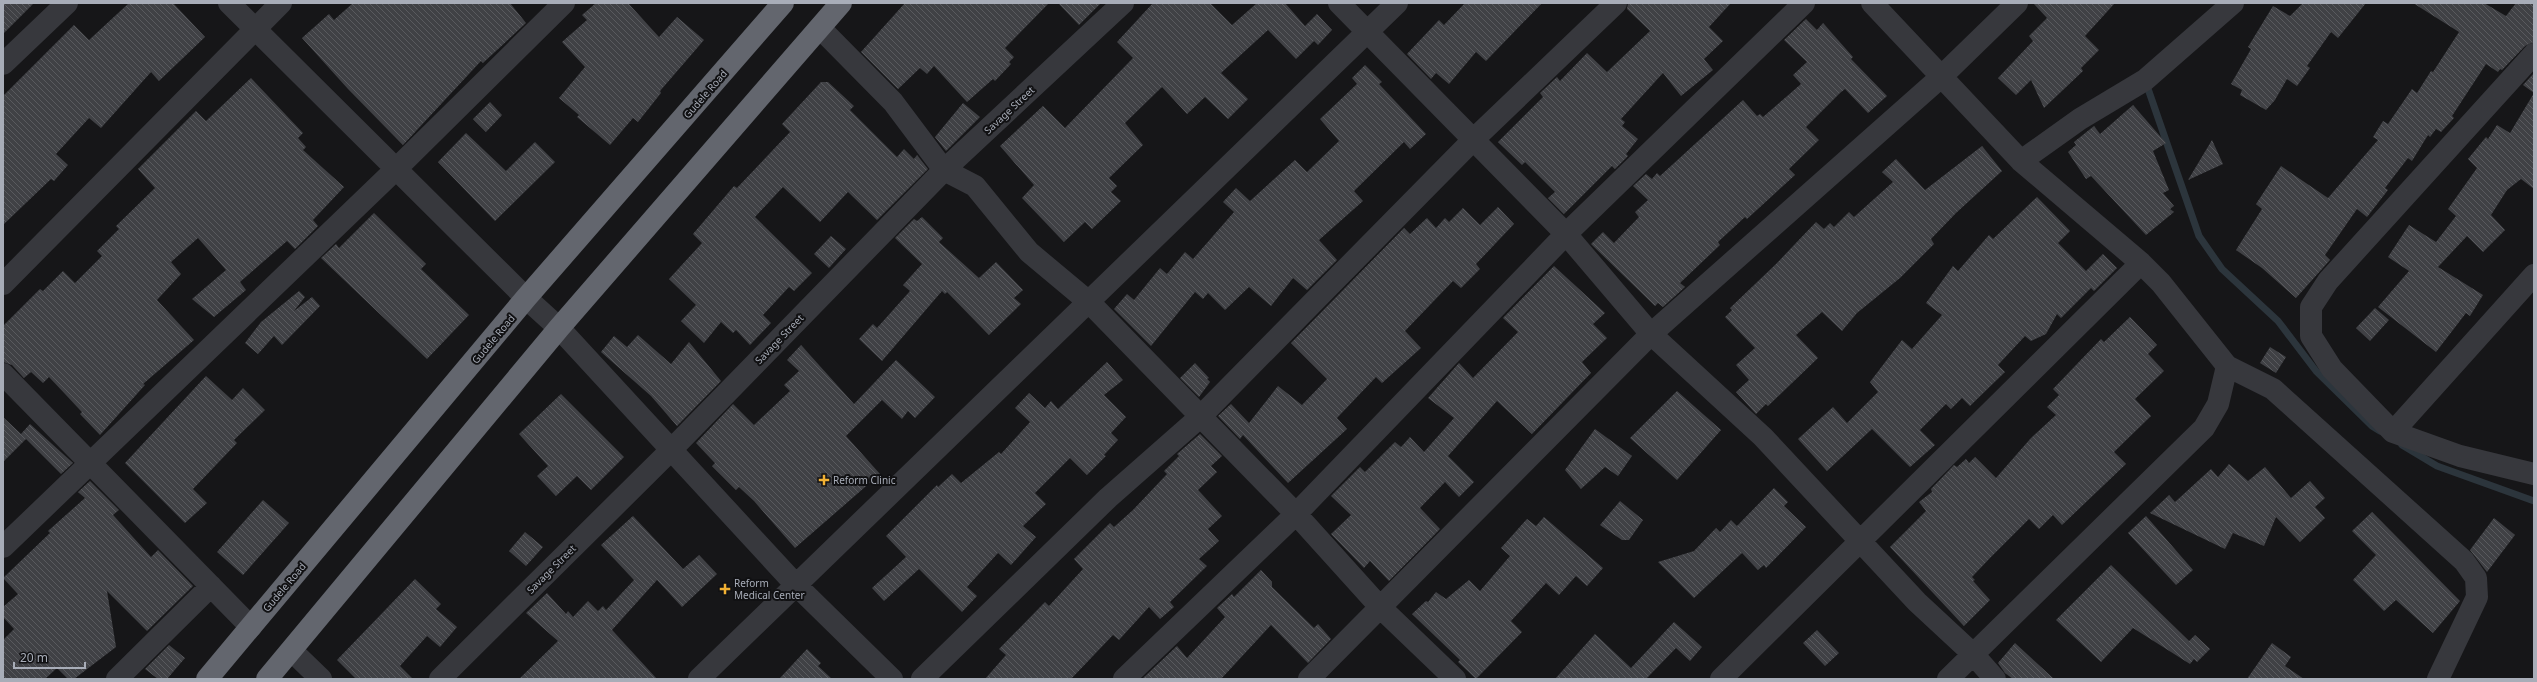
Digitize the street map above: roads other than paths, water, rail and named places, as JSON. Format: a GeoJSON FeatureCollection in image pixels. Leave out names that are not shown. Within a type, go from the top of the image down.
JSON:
{"type":"FeatureCollection","features":[{"type":"Feature","properties":{"kind":"highway","name":"Gudele Road"},"geometry":{"type":"LineString","coordinates":[[207,679],[526,298],[783,3]]}},
{"type":"Feature","properties":{"kind":"highway"},"geometry":{"type":"LineString","coordinates":[[267,679],[292,651],[559,328],[841,3]]}},
{"type":"Feature","properties":{"kind":"street"},"geometry":{"type":"LineString","coordinates":[[3,64],[67,3]]}},
{"type":"Feature","properties":{"kind":"street"},"geometry":{"type":"LineString","coordinates":[[229,3],[526,298],[559,328],[672,448],[795,584],[892,679]]}},
{"type":"Feature","properties":{"kind":"street"},"geometry":{"type":"LineString","coordinates":[[3,284],[281,3]]}},
{"type":"Feature","properties":{"kind":"street"},"geometry":{"type":"LineString","coordinates":[[3,547],[396,169],[564,3]]}},
{"type":"Feature","properties":{"kind":"street","name":"Savage Street"},"geometry":{"type":"LineString","coordinates":[[440,679],[672,448],[944,170],[1123,3]]}},
{"type":"Feature","properties":{"kind":"street"},"geometry":{"type":"LineString","coordinates":[[1339,3],[1369,31],[1566,234],[1651,334],[1763,437],[1916,602],[1973,654],[1995,679]]}},
{"type":"Feature","properties":{"kind":"street"},"geometry":{"type":"LineString","coordinates":[[699,679],[795,584],[1090,303],[1397,3]]}},
{"type":"Feature","properties":{"kind":"street"},"geometry":{"type":"LineString","coordinates":[[922,679],[1108,498],[1200,417],[1474,139],[1616,3]]}},
{"type":"Feature","properties":{"kind":"street"},"geometry":{"type":"LineString","coordinates":[[1124,679],[1296,514],[1566,234],[1804,3]]}},
{"type":"Feature","properties":{"kind":"street"},"geometry":{"type":"LineString","coordinates":[[1872,3],[2021,161],[2141,263],[2166,289],[2227,366],[2273,389],[2464,561],[2476,578],[2476,597],[2438,679]]}},
{"type":"Feature","properties":{"kind":"street"},"geometry":{"type":"LineString","coordinates":[[1308,679],[1651,334],[1941,77],[2017,3]]}},
{"type":"Feature","properties":{"kind":"street"},"geometry":{"type":"LineString","coordinates":[[2021,161],[2080,119],[2145,80],[2233,3]]}},
{"type":"Feature","properties":{"kind":"street"},"geometry":{"type":"LineString","coordinates":[[820,28],[893,102],[944,170],[975,186],[1030,252],[1090,303],[1296,514],[1380,606],[1455,679]]}},
{"type":"Feature","properties":{"kind":"street"},"geometry":{"type":"LineString","coordinates":[[2534,54],[2328,281],[2311,307],[2311,336],[2332,369],[2393,432],[2460,456],[2534,474]]}},
{"type":"Feature","properties":{"kind":"street"},"geometry":{"type":"LineString","coordinates":[[1721,679],[2141,263]]}},
{"type":"Feature","properties":{"kind":"street"},"geometry":{"type":"LineString","coordinates":[[2393,432],[2534,275]]}},
{"type":"Feature","properties":{"kind":"street"},"geometry":{"type":"LineString","coordinates":[[1948,679],[2204,428],[2218,404],[2227,366]]}},
{"type":"Feature","properties":{"kind":"street"},"geometry":{"type":"LineString","coordinates":[[3,374],[91,462],[251,627]]}},
{"type":"Feature","properties":{"kind":"street"},"geometry":{"type":"LineString","coordinates":[[117,679],[211,586]]}},
{"type":"Feature","properties":{"kind":"street"},"geometry":{"type":"LineString","coordinates":[[292,651],[321,679]]}},
{"type":"Feature","properties":{"kind":"waterway"},"geometry":{"type":"LineString","coordinates":[[2146,83],[2199,236],[2222,269],[2278,321],[2316,371],[2372,426],[2380,431]]}},
{"type":"Feature","properties":{"kind":"waterway"},"geometry":{"type":"LineString","coordinates":[[2402,445],[2437,466],[2534,501]]}},
{"type":"Feature","properties":{"kind":"place","name":"Reform Clinic"},"geometry":{"type":"Point","coordinates":[824,480]}},
{"type":"Feature","properties":{"kind":"place","name":"Reform Medical Center"},"geometry":{"type":"Point","coordinates":[725,589]}}]}
